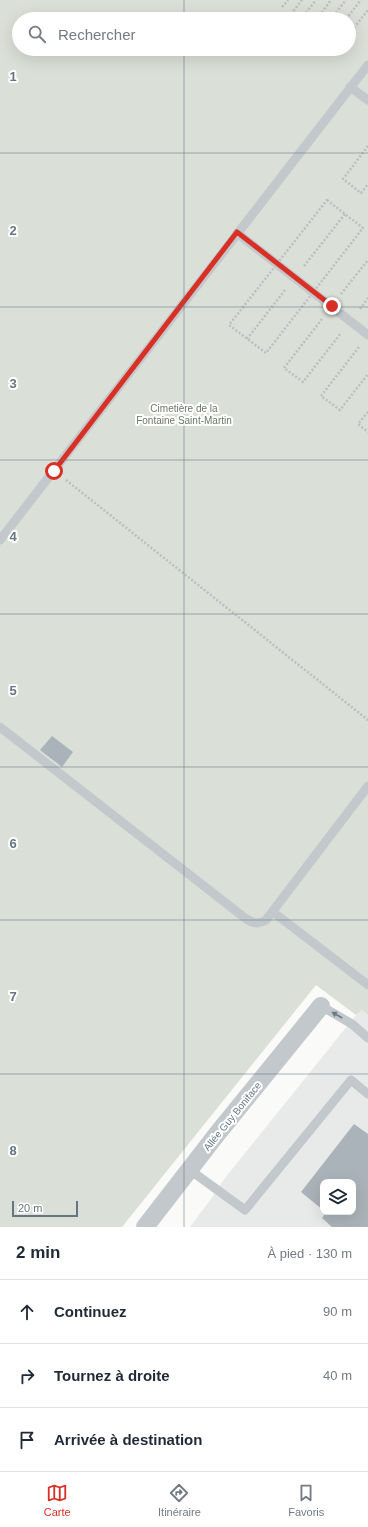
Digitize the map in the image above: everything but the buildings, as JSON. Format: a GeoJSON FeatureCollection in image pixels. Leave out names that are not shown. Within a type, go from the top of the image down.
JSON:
{"type":"FeatureCollection","features":[{"type":"Feature","properties":{"kind":"street","name":"Allée Guy Boniface"},"geometry":{"type":"LineString","coordinates":[[145,1227],[321,1006]]}},
{"type":"Feature","properties":{"kind":"lane"},"geometry":{"type":"LineString","coordinates":[[0,540],[368,64]]}},
{"type":"Feature","properties":{"kind":"lane"},"geometry":{"type":"LineString","coordinates":[[350,87],[368,100]]}},
{"type":"Feature","properties":{"kind":"lane"},"geometry":{"type":"LineString","coordinates":[[237,232],[350,321],[366,338]]}},
{"type":"Feature","properties":{"kind":"lane"},"geometry":{"type":"LineString","coordinates":[[0,728],[245,918],[256,923],[261,923],[266,920],[273,912],[368,786]]}},
{"type":"Feature","properties":{"kind":"lane"},"geometry":{"type":"LineString","coordinates":[[273,912],[368,985]]}},
{"type":"Feature","properties":{"kind":"lane"},"geometry":{"type":"LineString","coordinates":[[321,1006],[352,1024],[368,1038]]}},
{"type":"Feature","properties":{"kind":"lane"},"geometry":{"type":"LineString","coordinates":[[190,1170],[244,1210],[350,1080],[368,1094]]}},
{"type":"Feature","properties":{"kind":"path"},"geometry":{"type":"LineString","coordinates":[[282,7],[288,0]]}},
{"type":"Feature","properties":{"kind":"path"},"geometry":{"type":"LineString","coordinates":[[293,12],[302,0]]}},
{"type":"Feature","properties":{"kind":"path"},"geometry":{"type":"LineString","coordinates":[[307,12],[316,0]]}},
{"type":"Feature","properties":{"kind":"path"},"geometry":{"type":"LineString","coordinates":[[322,12],[331,0]]}},
{"type":"Feature","properties":{"kind":"path"},"geometry":{"type":"LineString","coordinates":[[337,12],[346,0]]}},
{"type":"Feature","properties":{"kind":"path"},"geometry":{"type":"LineString","coordinates":[[352,12],[361,0]]}},
{"type":"Feature","properties":{"kind":"path"},"geometry":{"type":"LineString","coordinates":[[356,25],[368,10]]}},
{"type":"Feature","properties":{"kind":"path"},"geometry":{"type":"LineString","coordinates":[[368,146],[343,179],[361,192],[368,184]]}},
{"type":"Feature","properties":{"kind":"path"},"geometry":{"type":"LineString","coordinates":[[284,368],[303,382],[368,298]]}},
{"type":"Feature","properties":{"kind":"path"},"geometry":{"type":"LineString","coordinates":[[366,338],[321,396],[340,410],[368,374]]}},
{"type":"Feature","properties":{"kind":"path"},"geometry":{"type":"LineString","coordinates":[[368,412],[358,424],[368,432]]}},
{"type":"Feature","properties":{"kind":"path"},"geometry":{"type":"LineString","coordinates":[[54,471],[368,720]]}},
{"type":"Feature","properties":{"kind":"shaded area"},"geometry":{"type":"Polygon","coordinates":[[[362,1010],[368,1015],[368,1227],[190,1227],[225,1178],[356,1015],[362,1010]]]}},
{"type":"Feature","properties":{"kind":"green space","name":"Cimetière de la Fontaine Saint-Martin"},"geometry":{"type":"Polygon","coordinates":[[[0,0],[368,0],[368,1015],[362,1010],[356,1015],[316,985],[122,1227],[0,1227],[0,0]]]}},
{"type":"Feature","properties":{"kind":"route"},"geometry":{"type":"LineString","coordinates":[[54,471],[237,232],[332,306]]}}]}
